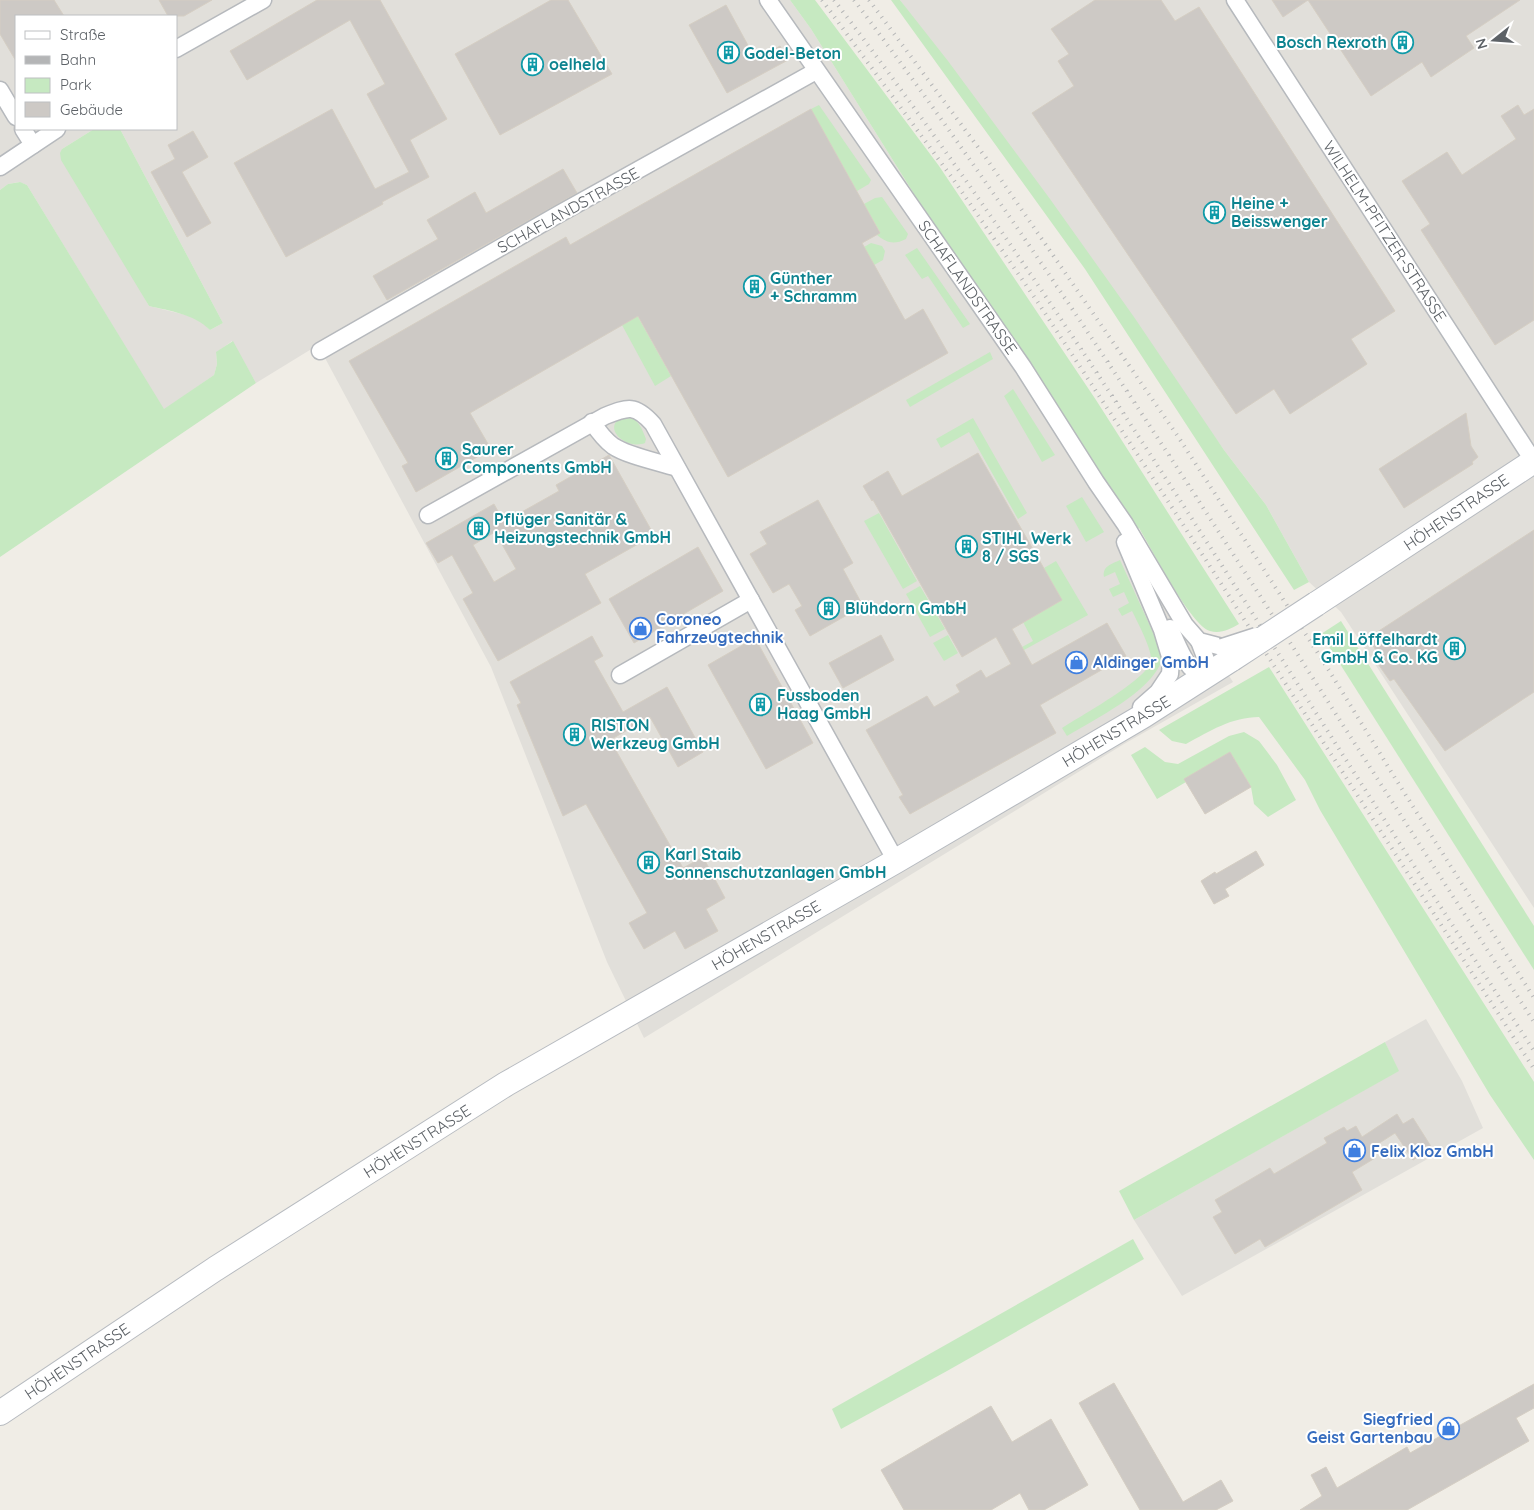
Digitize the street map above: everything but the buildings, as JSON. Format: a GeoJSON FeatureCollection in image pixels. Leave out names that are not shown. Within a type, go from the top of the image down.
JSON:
{"type":"FeatureCollection","features":[{"type":"Feature","properties":{"kind":"main road","name":"HÖHENSTRASSE"},"geometry":{"type":"LineString","coordinates":[[0,1413],[215,1269],[506,1084],[896,862],[1103,739],[1211,672],[1227,653],[1277,630],[1534,462]]}},
{"type":"Feature","properties":{"kind":"street"},"geometry":{"type":"LineString","coordinates":[[178,48],[263,0]]}},
{"type":"Feature","properties":{"kind":"street","name":"SCHAFLANDSTRASSE"},"geometry":{"type":"LineString","coordinates":[[768,0],[1023,368],[1125,524],[1185,625],[1199,641],[1211,672],[1203,673],[1193,670],[1186,661],[1096,482]]}},
{"type":"Feature","properties":{"kind":"street","name":"WILHELM-PFITZER-STRASSE"},"geometry":{"type":"LineString","coordinates":[[1235,0],[1534,462]]}},
{"type":"Feature","properties":{"kind":"street","name":"SCHAFLANDSTRASSE"},"geometry":{"type":"LineString","coordinates":[[320,351],[559,214],[816,71]]}},
{"type":"Feature","properties":{"kind":"street"},"geometry":{"type":"LineString","coordinates":[[0,90],[15,116]]}},
{"type":"Feature","properties":{"kind":"street"},"geometry":{"type":"LineString","coordinates":[[24,130],[33,145]]}},
{"type":"Feature","properties":{"kind":"street"},"geometry":{"type":"LineString","coordinates":[[0,167],[56,130]]}},
{"type":"Feature","properties":{"kind":"street"},"geometry":{"type":"LineString","coordinates":[[428,515],[592,422],[621,410],[632,409],[642,412],[653,424],[896,862]]}},
{"type":"Feature","properties":{"kind":"street"},"geometry":{"type":"LineString","coordinates":[[592,422],[613,446],[624,452],[677,468]]}},
{"type":"Feature","properties":{"kind":"street","name":"SCHAFLANDSTRASSE"},"geometry":{"type":"LineString","coordinates":[[1103,739],[1158,692],[1170,674],[1172,660],[1131,553]]}},
{"type":"Feature","properties":{"kind":"street"},"geometry":{"type":"LineString","coordinates":[[620,675],[751,600]]}},
{"type":"Feature","properties":{"kind":"street"},"geometry":{"type":"LineString","coordinates":[[1199,641],[1227,653]]}},
{"type":"Feature","properties":{"kind":"shaded area"},"geometry":{"type":"Polygon","coordinates":[[[0,0],[790,0],[811,29],[919,202],[996,314],[1233,682],[1124,744],[644,1038],[607,962],[491,667],[318,345],[256,383],[232,341],[216,353],[217,364],[214,375],[164,410],[27,185],[19,182],[8,184],[0,190],[0,0]],[[15,15],[15,130],[92,130],[62,149],[149,306],[190,316],[203,323],[210,330],[223,323],[121,130],[178,130],[178,15],[15,15]]]}},
{"type":"Feature","properties":{"kind":"shaded area"},"geometry":{"type":"Polygon","coordinates":[[[900,0],[1534,0],[1534,908],[1341,612],[1309,582],[1266,505],[1224,450],[900,0]]]}},
{"type":"Feature","properties":{"kind":"shaded area"},"geometry":{"type":"Polygon","coordinates":[[[1426,1019],[1462,1081],[1483,1128],[1182,1296],[1134,1220],[1398,1071],[1385,1042],[1426,1019]]]}},
{"type":"Feature","properties":{"kind":"green space"},"geometry":{"type":"Polygon","coordinates":[[[790,0],[815,0],[939,166],[1096,400],[1239,624],[1222,631],[1210,631],[1202,626],[1182,601],[1139,528],[1135,530],[996,314],[919,202],[811,29],[790,0]]]}},
{"type":"Feature","properties":{"kind":"green space"},"geometry":{"type":"Polygon","coordinates":[[[891,0],[900,0],[948,61],[1050,199],[1134,317],[1224,450],[1266,505],[1309,582],[1294,590],[1085,269],[891,0]]]}},
{"type":"Feature","properties":{"kind":"green space"},"geometry":{"type":"Polygon","coordinates":[[[819,105],[871,180],[869,184],[857,191],[811,109],[819,105]]]}},
{"type":"Feature","properties":{"kind":"green space"},"geometry":{"type":"Polygon","coordinates":[[[92,130],[121,130],[223,323],[210,330],[197,320],[149,306],[61,160],[60,153],[62,149],[92,130]]]}},
{"type":"Feature","properties":{"kind":"green space"},"geometry":{"type":"Polygon","coordinates":[[[20,182],[27,185],[164,409],[214,375],[217,364],[216,352],[233,341],[256,383],[0,557],[0,190],[8,184],[20,182]]]}},
{"type":"Feature","properties":{"kind":"green space"},"geometry":{"type":"Polygon","coordinates":[[[882,197],[908,234],[906,239],[891,242],[877,235],[880,232],[864,204],[875,198],[882,197]]]}},
{"type":"Feature","properties":{"kind":"green space"},"geometry":{"type":"Polygon","coordinates":[[[591,233],[671,376],[655,386],[577,242],[591,233]]]}},
{"type":"Feature","properties":{"kind":"green space"},"geometry":{"type":"Polygon","coordinates":[[[871,243],[882,246],[885,251],[883,260],[874,265],[864,247],[871,243]]]}},
{"type":"Feature","properties":{"kind":"green space"},"geometry":{"type":"Polygon","coordinates":[[[917,248],[970,324],[963,328],[928,276],[922,279],[905,255],[917,248]]]}},
{"type":"Feature","properties":{"kind":"green space"},"geometry":{"type":"Polygon","coordinates":[[[990,352],[993,359],[910,407],[906,400],[990,352]]]}},
{"type":"Feature","properties":{"kind":"green space"},"geometry":{"type":"Polygon","coordinates":[[[1013,389],[1055,455],[1042,462],[1004,396],[1013,389]]]}},
{"type":"Feature","properties":{"kind":"green space"},"geometry":{"type":"Polygon","coordinates":[[[628,415],[640,425],[646,439],[645,443],[630,443],[617,435],[614,430],[615,424],[619,419],[628,415]]]}},
{"type":"Feature","properties":{"kind":"green space"},"geometry":{"type":"Polygon","coordinates":[[[973,418],[1027,513],[1018,519],[969,432],[941,448],[936,439],[973,418]]]}},
{"type":"Feature","properties":{"kind":"green space"},"geometry":{"type":"Polygon","coordinates":[[[1082,497],[1104,532],[1086,542],[1066,506],[1082,497]]]}},
{"type":"Feature","properties":{"kind":"green space"},"geometry":{"type":"Polygon","coordinates":[[[879,513],[917,581],[903,589],[864,521],[879,513]]]}},
{"type":"Feature","properties":{"kind":"green space"},"geometry":{"type":"Polygon","coordinates":[[[1120,560],[1155,637],[1162,660],[1156,672],[1134,694],[1121,704],[1067,736],[1062,728],[1097,707],[1138,678],[1147,669],[1151,661],[1147,643],[1132,611],[1122,616],[1118,609],[1129,603],[1124,592],[1113,597],[1109,589],[1120,584],[1115,572],[1104,577],[1106,568],[1120,560]]]}},
{"type":"Feature","properties":{"kind":"green space"},"geometry":{"type":"Polygon","coordinates":[[[1056,561],[1088,615],[1024,650],[1022,647],[1033,641],[1023,622],[1062,600],[1044,568],[1056,561]]]}},
{"type":"Feature","properties":{"kind":"green space"},"geometry":{"type":"Polygon","coordinates":[[[920,586],[945,629],[930,637],[906,594],[920,586]]]}},
{"type":"Feature","properties":{"kind":"green space"},"geometry":{"type":"Polygon","coordinates":[[[1341,621],[1534,926],[1534,970],[1321,634],[1341,621]]]}},
{"type":"Feature","properties":{"kind":"green space"},"geometry":{"type":"Polygon","coordinates":[[[948,635],[958,653],[944,661],[933,643],[948,635]]]}},
{"type":"Feature","properties":{"kind":"green space"},"geometry":{"type":"Polygon","coordinates":[[[1269,667],[1534,1082],[1534,1160],[1490,1095],[1320,810],[1305,780],[1259,717],[1230,722],[1186,744],[1172,741],[1159,730],[1269,667]]]}},
{"type":"Feature","properties":{"kind":"green space"},"geometry":{"type":"Polygon","coordinates":[[[1244,732],[1259,741],[1277,765],[1296,800],[1268,817],[1254,804],[1251,787],[1230,752],[1157,799],[1131,755],[1145,747],[1165,762],[1178,764],[1229,736],[1244,732]]]}},
{"type":"Feature","properties":{"kind":"green space"},"geometry":{"type":"Polygon","coordinates":[[[1385,1042],[1399,1071],[1134,1220],[1119,1191],[1385,1042]]]}},
{"type":"Feature","properties":{"kind":"green space"},"geometry":{"type":"Polygon","coordinates":[[[1133,1239],[1144,1259],[841,1429],[832,1409],[1133,1239]]]}},
{"type":"Feature","properties":{"kind":"railway"},"geometry":{"type":"LineString","coordinates":[[822,0],[953,179],[1039,304],[1534,1069]]}},
{"type":"Feature","properties":{"kind":"railway"},"geometry":{"type":"LineString","coordinates":[[834,0],[956,166],[1073,337],[1186,509],[1534,1051]]}},
{"type":"Feature","properties":{"kind":"railway"},"geometry":{"type":"LineString","coordinates":[[854,0],[954,137],[1098,347],[1534,1022]]}},
{"type":"Feature","properties":{"kind":"railway"},"geometry":{"type":"LineString","coordinates":[[869,0],[986,158],[1179,438],[1330,672],[1534,998]]}},
{"type":"Feature","properties":{"kind":"place","name":"Bosch Rexroth"},"geometry":{"type":"Point","coordinates":[1403,42]}},
{"type":"Feature","properties":{"kind":"place","name":"Godel-Beton"},"geometry":{"type":"Point","coordinates":[728,53]}},
{"type":"Feature","properties":{"kind":"place","name":"oelheld"},"geometry":{"type":"Point","coordinates":[533,64]}},
{"type":"Feature","properties":{"kind":"place","name":"Heine + Beisswenger"},"geometry":{"type":"Point","coordinates":[1215,212]}},
{"type":"Feature","properties":{"kind":"place","name":"Günther + Schramm"},"geometry":{"type":"Point","coordinates":[754,287]}},
{"type":"Feature","properties":{"kind":"place","name":"Saurer Components GmbH"},"geometry":{"type":"Point","coordinates":[446,458]}},
{"type":"Feature","properties":{"kind":"place","name":"Pflüger Sanitär & Heizungstechnik GmbH"},"geometry":{"type":"Point","coordinates":[478,528]}},
{"type":"Feature","properties":{"kind":"place","name":"STIHL Werk 8 / SGS"},"geometry":{"type":"Point","coordinates":[966,547]}},
{"type":"Feature","properties":{"kind":"place","name":"Blühdorn GmbH"},"geometry":{"type":"Point","coordinates":[829,608]}},
{"type":"Feature","properties":{"kind":"place","name":"Coroneo Fahrzeugtechnik"},"geometry":{"type":"Point","coordinates":[640,628]}},
{"type":"Feature","properties":{"kind":"place","name":"Emil Löffelhardt GmbH & Co. KG"},"geometry":{"type":"Point","coordinates":[1454,648]}},
{"type":"Feature","properties":{"kind":"place","name":"Aldinger GmbH"},"geometry":{"type":"Point","coordinates":[1077,662]}},
{"type":"Feature","properties":{"kind":"place","name":"Fussboden Haag GmbH"},"geometry":{"type":"Point","coordinates":[761,704]}},
{"type":"Feature","properties":{"kind":"place","name":"RISTON Werkzeug GmbH"},"geometry":{"type":"Point","coordinates":[575,734]}},
{"type":"Feature","properties":{"kind":"place","name":"Karl Staib Sonnenschutzanlagen GmbH"},"geometry":{"type":"Point","coordinates":[649,863]}},
{"type":"Feature","properties":{"kind":"place","name":"Felix Kloz GmbH"},"geometry":{"type":"Point","coordinates":[1355,1151]}},
{"type":"Feature","properties":{"kind":"place","name":"Siegfried Geist Gartenbau"},"geometry":{"type":"Point","coordinates":[1449,1428]}}]}
